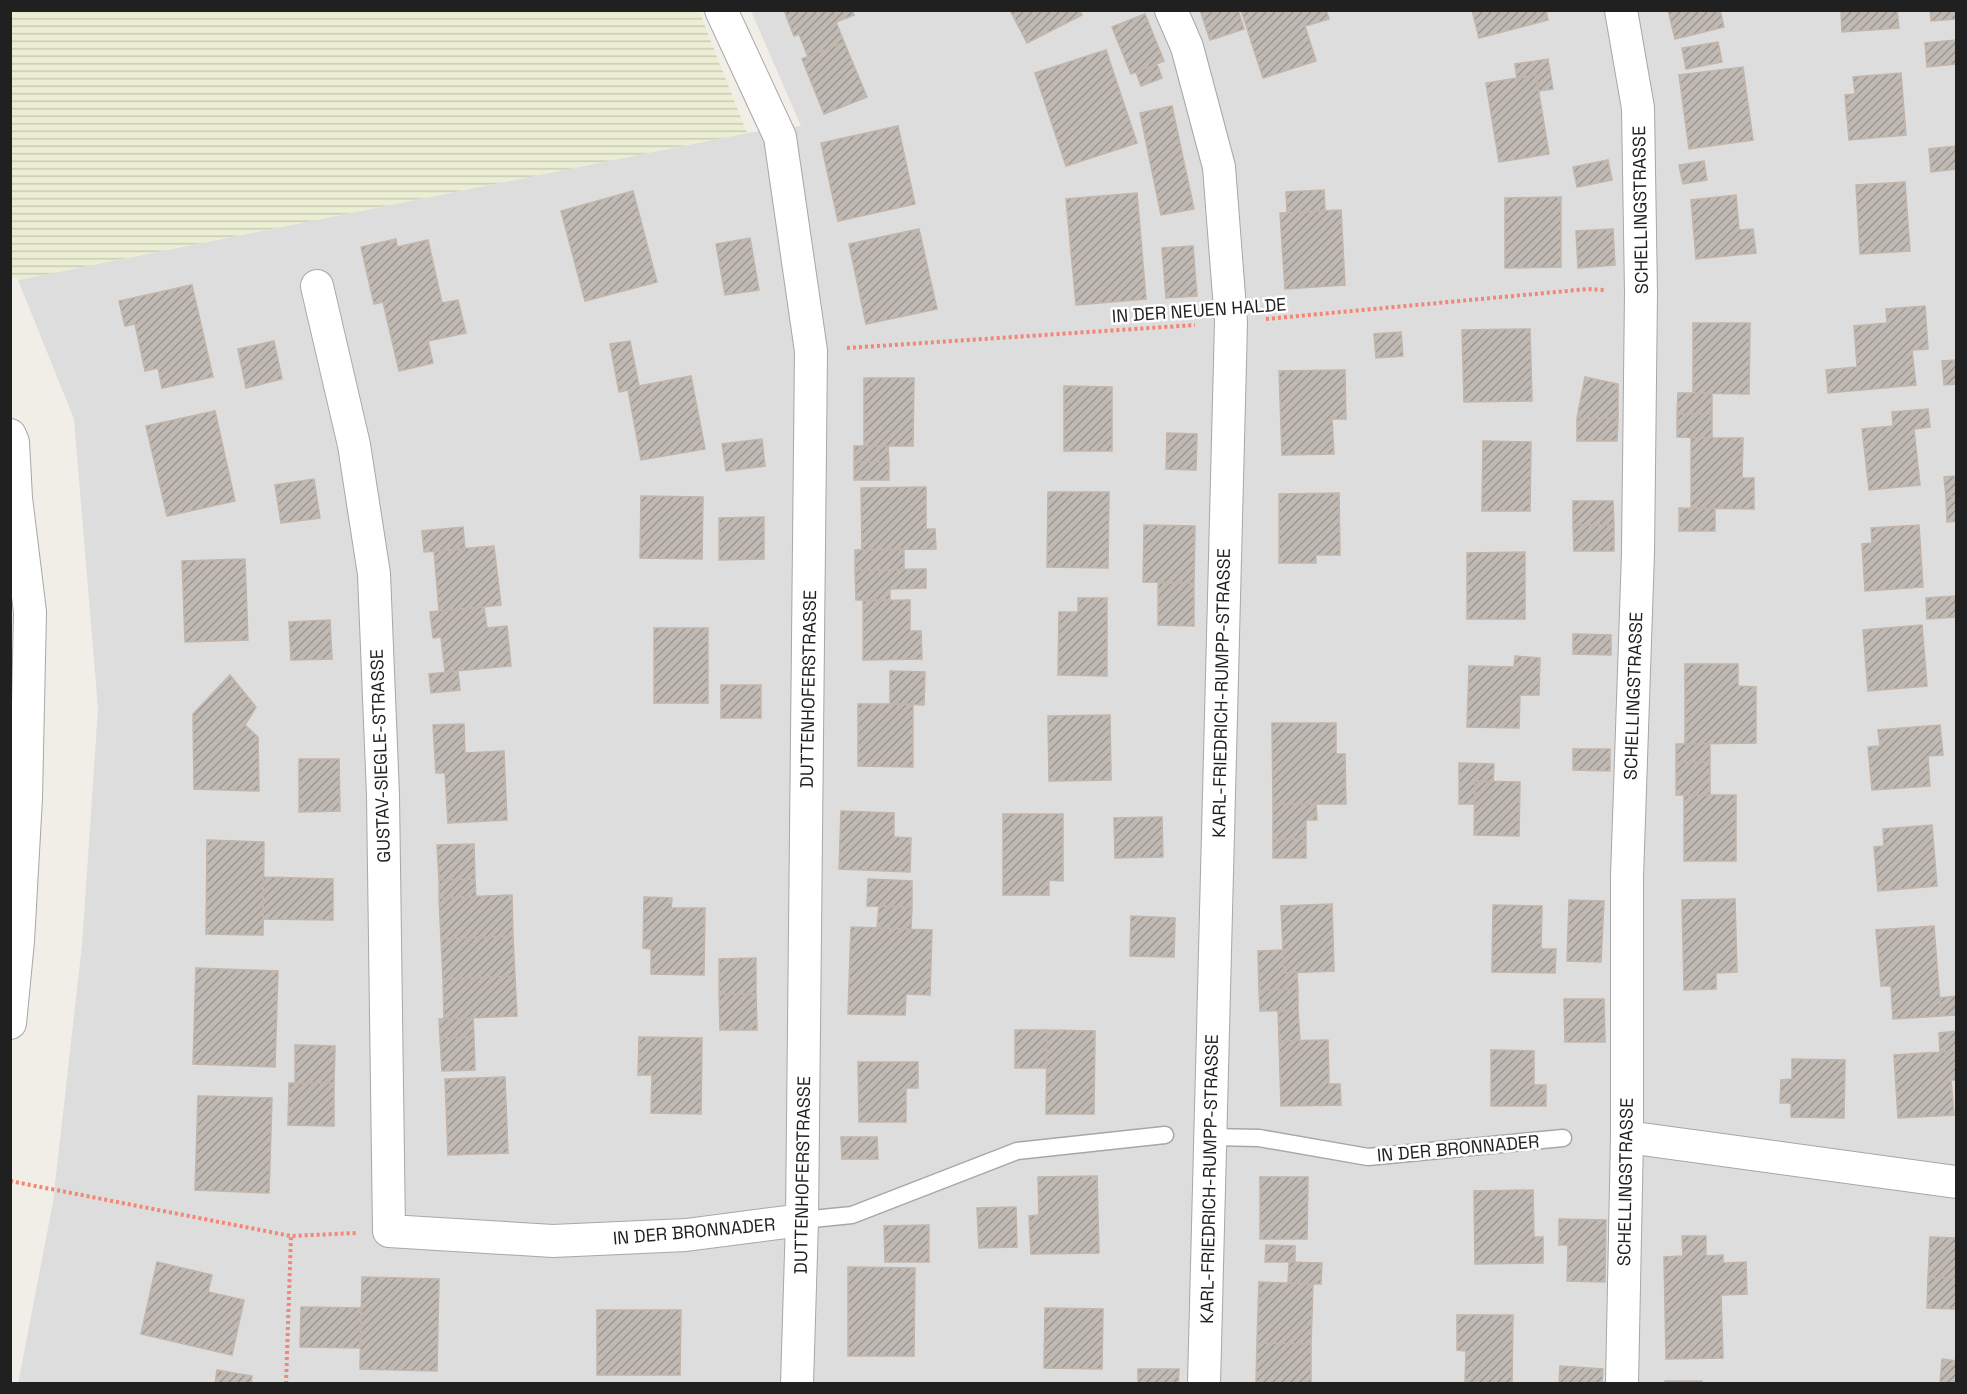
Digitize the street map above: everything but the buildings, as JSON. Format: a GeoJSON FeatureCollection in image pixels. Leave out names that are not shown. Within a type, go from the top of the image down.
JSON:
{"type":"FeatureCollection","features":[{"type":"Feature","properties":{"kind":"street","name":"DUTTENHOFERSTRASSE"},"geometry":{"type":"LineString","coordinates":[[721,10],[780,137],[811,351],[802,1220],[797,1383]]}},
{"type":"Feature","properties":{"kind":"street","name":"KARL-FRIEDRICH-RUMPP-STRASSE"},"geometry":{"type":"LineString","coordinates":[[1171,10],[1187,47],[1219,167],[1231,322],[1204,1383]]}},
{"type":"Feature","properties":{"kind":"street","name":"SCHELLINGSTRASSE"},"geometry":{"type":"LineString","coordinates":[[1621,10],[1638,108],[1641,293],[1638,553],[1627,877],[1627,1137],[1622,1383]]}},
{"type":"Feature","properties":{"kind":"street","name":"GUSTAV-SIEGLE-STRASSE"},"geometry":{"type":"LineString","coordinates":[[317,286],[354,444],[374,574],[383,795],[389,1232]]}},
{"type":"Feature","properties":{"kind":"street"},"geometry":{"type":"LineString","coordinates":[[10,435],[13,442],[13,498],[30,612],[26,798],[10,1023]]}},
{"type":"Feature","properties":{"kind":"street"},"geometry":{"type":"LineString","coordinates":[[1627,1137],[1956,1182]]}},
{"type":"Feature","properties":{"kind":"street","name":"IN DER BRONNADER"},"geometry":{"type":"LineString","coordinates":[[389,1232],[553,1241],[686,1235],[802,1220]]}},
{"type":"Feature","properties":{"kind":"lane","name":"IN DER BRONNADER"},"geometry":{"type":"LineString","coordinates":[[802,1220],[852,1215],[1017,1151],[1165,1135]]}},
{"type":"Feature","properties":{"kind":"lane","name":"IN DER BRONNADER"},"geometry":{"type":"LineString","coordinates":[[1210,1137],[1259,1138],[1368,1157],[1563,1138]]}},
{"type":"Feature","properties":{"kind":"path","name":"IN DER NEUEN HALDE"},"geometry":{"type":"LineString","coordinates":[[811,351],[1231,322],[1588,289]]}},
{"type":"Feature","properties":{"kind":"path"},"geometry":{"type":"LineString","coordinates":[[10,1181],[291,1236],[333,1234]]}},
{"type":"Feature","properties":{"kind":"path"},"geometry":{"type":"LineString","coordinates":[[286,1383],[291,1236]]}},
{"type":"Feature","properties":{"kind":"shaded area"},"geometry":{"type":"Polygon","coordinates":[[[751,11],[1956,11],[1956,1383],[18,1384],[53,1202],[82,945],[98,709],[74,419],[18,280],[747,133],[801,126],[751,11]]]}},
{"type":"Feature","properties":{"kind":"green space"},"geometry":{"type":"Polygon","coordinates":[[[10,11],[699,11],[747,133],[18,280],[10,275],[10,11]]]}}]}
